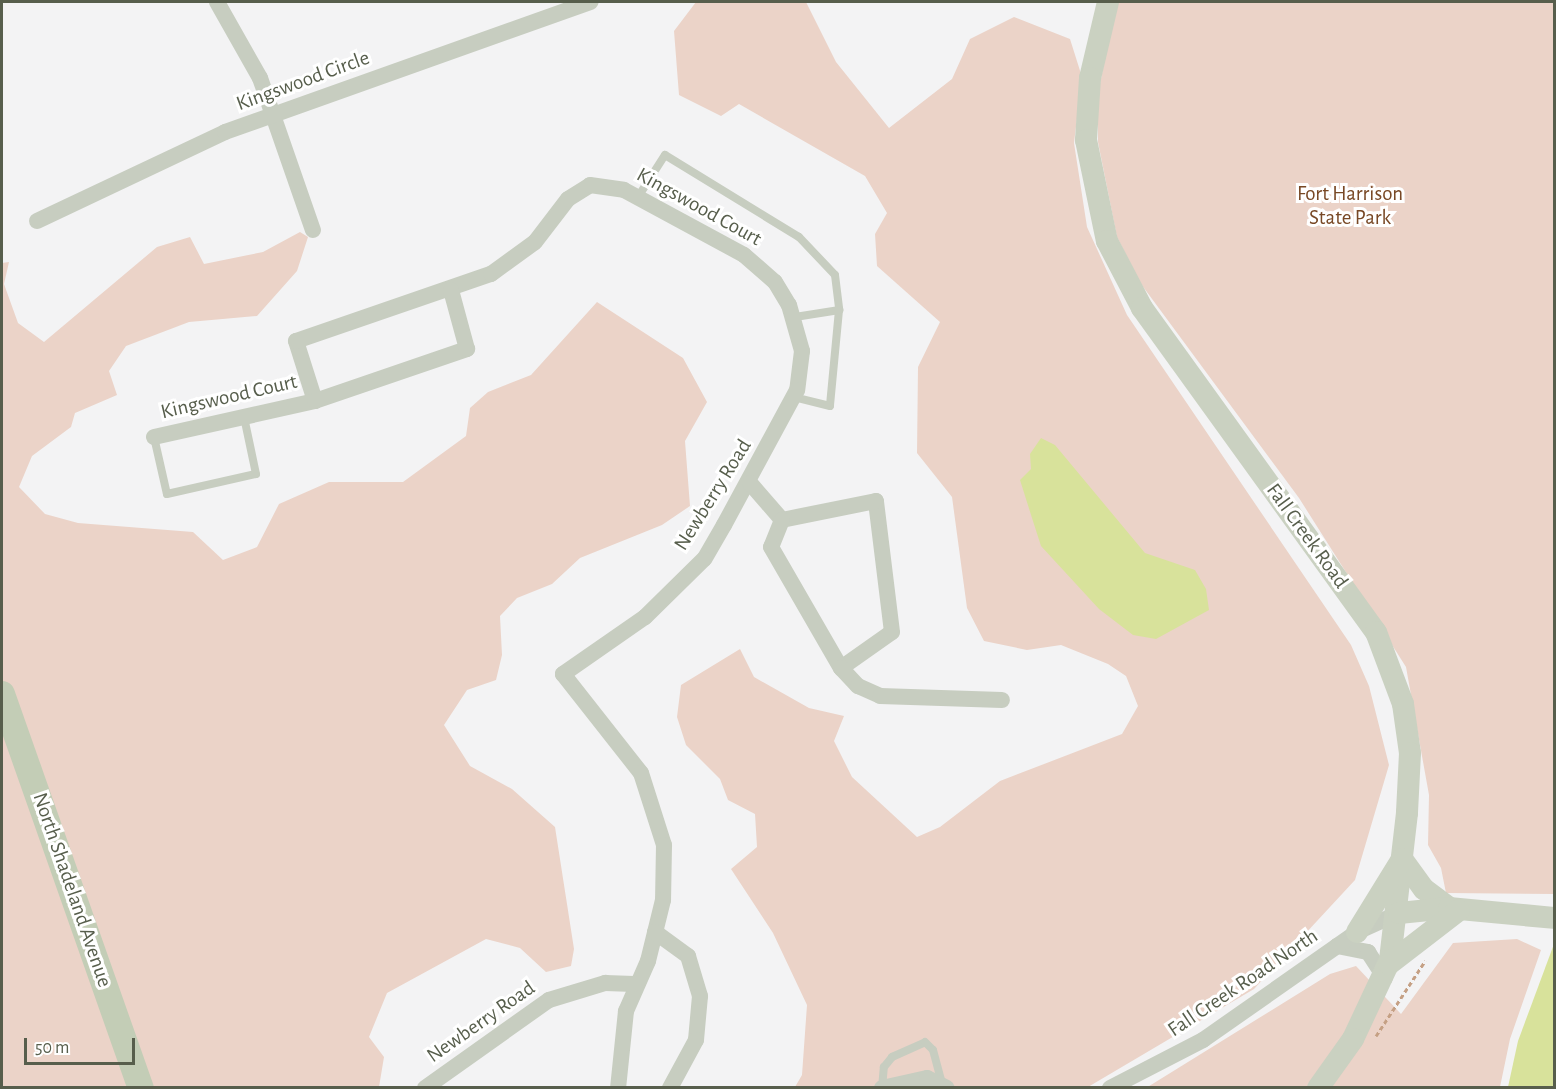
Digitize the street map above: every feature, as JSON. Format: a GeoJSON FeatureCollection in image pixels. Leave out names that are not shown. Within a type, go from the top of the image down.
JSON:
{"type":"FeatureCollection","features":[{"type":"Feature","properties":{"kind":"main road","name":"Fall Creek Road"},"geometry":{"type":"LineString","coordinates":[[1108,2],[1086,120],[1089,168],[1102,228],[1142,308],[1385,649],[1401,692],[1410,748],[1399,912],[1387,971],[1353,1039],[1318,1088]]}},
{"type":"Feature","properties":{"kind":"main road","name":"North Shadeland Avenue"},"geometry":{"type":"LineString","coordinates":[[2,694],[141,1088]]}},
{"type":"Feature","properties":{"kind":"main road"},"geometry":{"type":"LineString","coordinates":[[1357,932],[1402,859],[1424,890],[1454,909]]}},
{"type":"Feature","properties":{"kind":"main road"},"geometry":{"type":"LineString","coordinates":[[1387,971],[1454,909]]}},
{"type":"Feature","properties":{"kind":"main road"},"geometry":{"type":"LineString","coordinates":[[1399,912],[1454,909],[1554,918]]}},
{"type":"Feature","properties":{"kind":"street"},"geometry":{"type":"LineString","coordinates":[[217,2],[249,54],[274,115],[313,230]]}},
{"type":"Feature","properties":{"kind":"street","name":"Kingswood Circle"},"geometry":{"type":"LineString","coordinates":[[37,221],[174,153],[591,2]]}},
{"type":"Feature","properties":{"kind":"street","name":"Kingswood Court"},"geometry":{"type":"LineString","coordinates":[[315,401],[296,341],[451,290],[491,274],[524,251],[584,187],[611,184],[750,259],[779,287],[795,317]]}},
{"type":"Feature","properties":{"kind":"street","name":"Kingswood Court"},"geometry":{"type":"LineString","coordinates":[[154,437],[315,401],[467,349],[451,290]]}},
{"type":"Feature","properties":{"kind":"street","name":"Newberry Road"},"geometry":{"type":"LineString","coordinates":[[618,1088],[623,1025],[634,984],[648,961],[666,872],[657,811],[634,762],[563,674],[645,617],[704,559],[750,483],[795,397],[802,358],[795,317]]}},
{"type":"Feature","properties":{"kind":"street"},"geometry":{"type":"LineString","coordinates":[[750,483],[782,520]]}},
{"type":"Feature","properties":{"kind":"street"},"geometry":{"type":"LineString","coordinates":[[782,520],[876,501],[892,632],[842,668]]}},
{"type":"Feature","properties":{"kind":"street"},"geometry":{"type":"LineString","coordinates":[[782,520],[771,547],[842,668],[858,686],[880,696],[1002,700]]}},
{"type":"Feature","properties":{"kind":"street","name":"Fall Creek Road North"},"geometry":{"type":"LineString","coordinates":[[1110,1088],[1222,1028],[1357,932],[1399,912]]}},
{"type":"Feature","properties":{"kind":"street"},"geometry":{"type":"LineString","coordinates":[[655,932],[687,956],[700,996],[694,1048],[670,1088]]}},
{"type":"Feature","properties":{"kind":"street"},"geometry":{"type":"LineString","coordinates":[[1337,946],[1364,949],[1387,971]]}},
{"type":"Feature","properties":{"kind":"street","name":"Newberry Road"},"geometry":{"type":"LineString","coordinates":[[425,1088],[549,1000],[604,983],[634,984]]}},
{"type":"Feature","properties":{"kind":"street"},"geometry":{"type":"LineString","coordinates":[[882,1088],[927,1078],[944,1086]]}},
{"type":"Feature","properties":{"kind":"lane"},"geometry":{"type":"LineString","coordinates":[[638,197],[665,155],[799,237],[835,275],[839,310],[830,406],[795,397]]}},
{"type":"Feature","properties":{"kind":"lane"},"geometry":{"type":"LineString","coordinates":[[795,317],[839,310]]}},
{"type":"Feature","properties":{"kind":"lane"},"geometry":{"type":"LineString","coordinates":[[154,437],[167,494],[256,474],[244,417]]}},
{"type":"Feature","properties":{"kind":"lane"},"geometry":{"type":"LineString","coordinates":[[882,1088],[884,1067],[892,1057],[925,1042],[933,1050],[944,1086]]}},
{"type":"Feature","properties":{"kind":"path"},"geometry":{"type":"LineString","coordinates":[[1373,1042],[1417,969],[1433,954]]}},
{"type":"Feature","properties":{"kind":"green space"},"geometry":{"type":"Polygon","coordinates":[[[696,2],[806,2],[836,62],[889,128],[952,79],[970,39],[1014,17],[1070,39],[1082,77],[1074,143],[1087,227],[1127,315],[1351,645],[1369,686],[1389,765],[1355,880],[1254,989],[1088,1087],[795,1087],[802,1075],[807,1005],[773,933],[731,869],[757,847],[755,814],[728,800],[720,779],[686,745],[677,717],[681,685],[740,649],[754,677],[809,708],[844,716],[834,741],[852,777],[917,837],[940,827],[1000,781],[1122,734],[1138,706],[1126,676],[1108,664],[1061,645],[1027,650],[984,641],[967,608],[952,497],[917,453],[918,367],[940,322],[877,266],[875,234],[887,213],[865,176],[739,104],[721,116],[679,95],[674,31],[696,2]]]}},
{"type":"Feature","properties":{"kind":"green space","name":"Fort Harrison State Park"},"geometry":{"type":"Polygon","coordinates":[[[1116,2],[1554,2],[1554,894],[1446,893],[1441,868],[1428,845],[1429,795],[1406,667],[1299,498],[1141,284],[1117,237],[1098,142],[1098,94],[1116,2]]]}},
{"type":"Feature","properties":{"kind":"green space"},"geometry":{"type":"Polygon","coordinates":[[[300,232],[308,237],[297,271],[257,316],[189,322],[126,346],[109,371],[117,395],[75,413],[71,427],[32,456],[19,487],[45,514],[78,523],[193,532],[223,560],[257,547],[279,504],[329,482],[403,482],[466,436],[470,408],[488,392],[531,375],[597,302],[683,358],[707,402],[685,441],[690,506],[662,525],[580,558],[552,584],[517,598],[500,616],[502,655],[496,680],[467,690],[444,725],[470,766],[512,789],[555,827],[574,949],[571,966],[546,972],[520,948],[486,939],[387,993],[369,1037],[384,1057],[379,1087],[2,1088],[2,263],[9,262],[4,284],[18,323],[44,342],[157,247],[190,237],[204,264],[263,252],[300,232]]]}},
{"type":"Feature","properties":{"kind":"green space"},"geometry":{"type":"Polygon","coordinates":[[[1517,939],[1541,950],[1510,1039],[1500,1087],[1146,1088],[1330,974],[1356,966],[1401,1014],[1453,943],[1517,939]]]}},
{"type":"Feature","properties":{"kind":"shaded area"},"geometry":{"type":"Polygon","coordinates":[[[1041,438],[1055,445],[1145,553],[1195,570],[1206,589],[1209,610],[1156,639],[1133,635],[1099,609],[1041,546],[1020,480],[1031,469],[1030,454],[1041,438]]]}},
{"type":"Feature","properties":{"kind":"shaded area"},"geometry":{"type":"Polygon","coordinates":[[[1554,944],[1554,1087],[1508,1087],[1518,1041],[1554,944]]]}}]}
